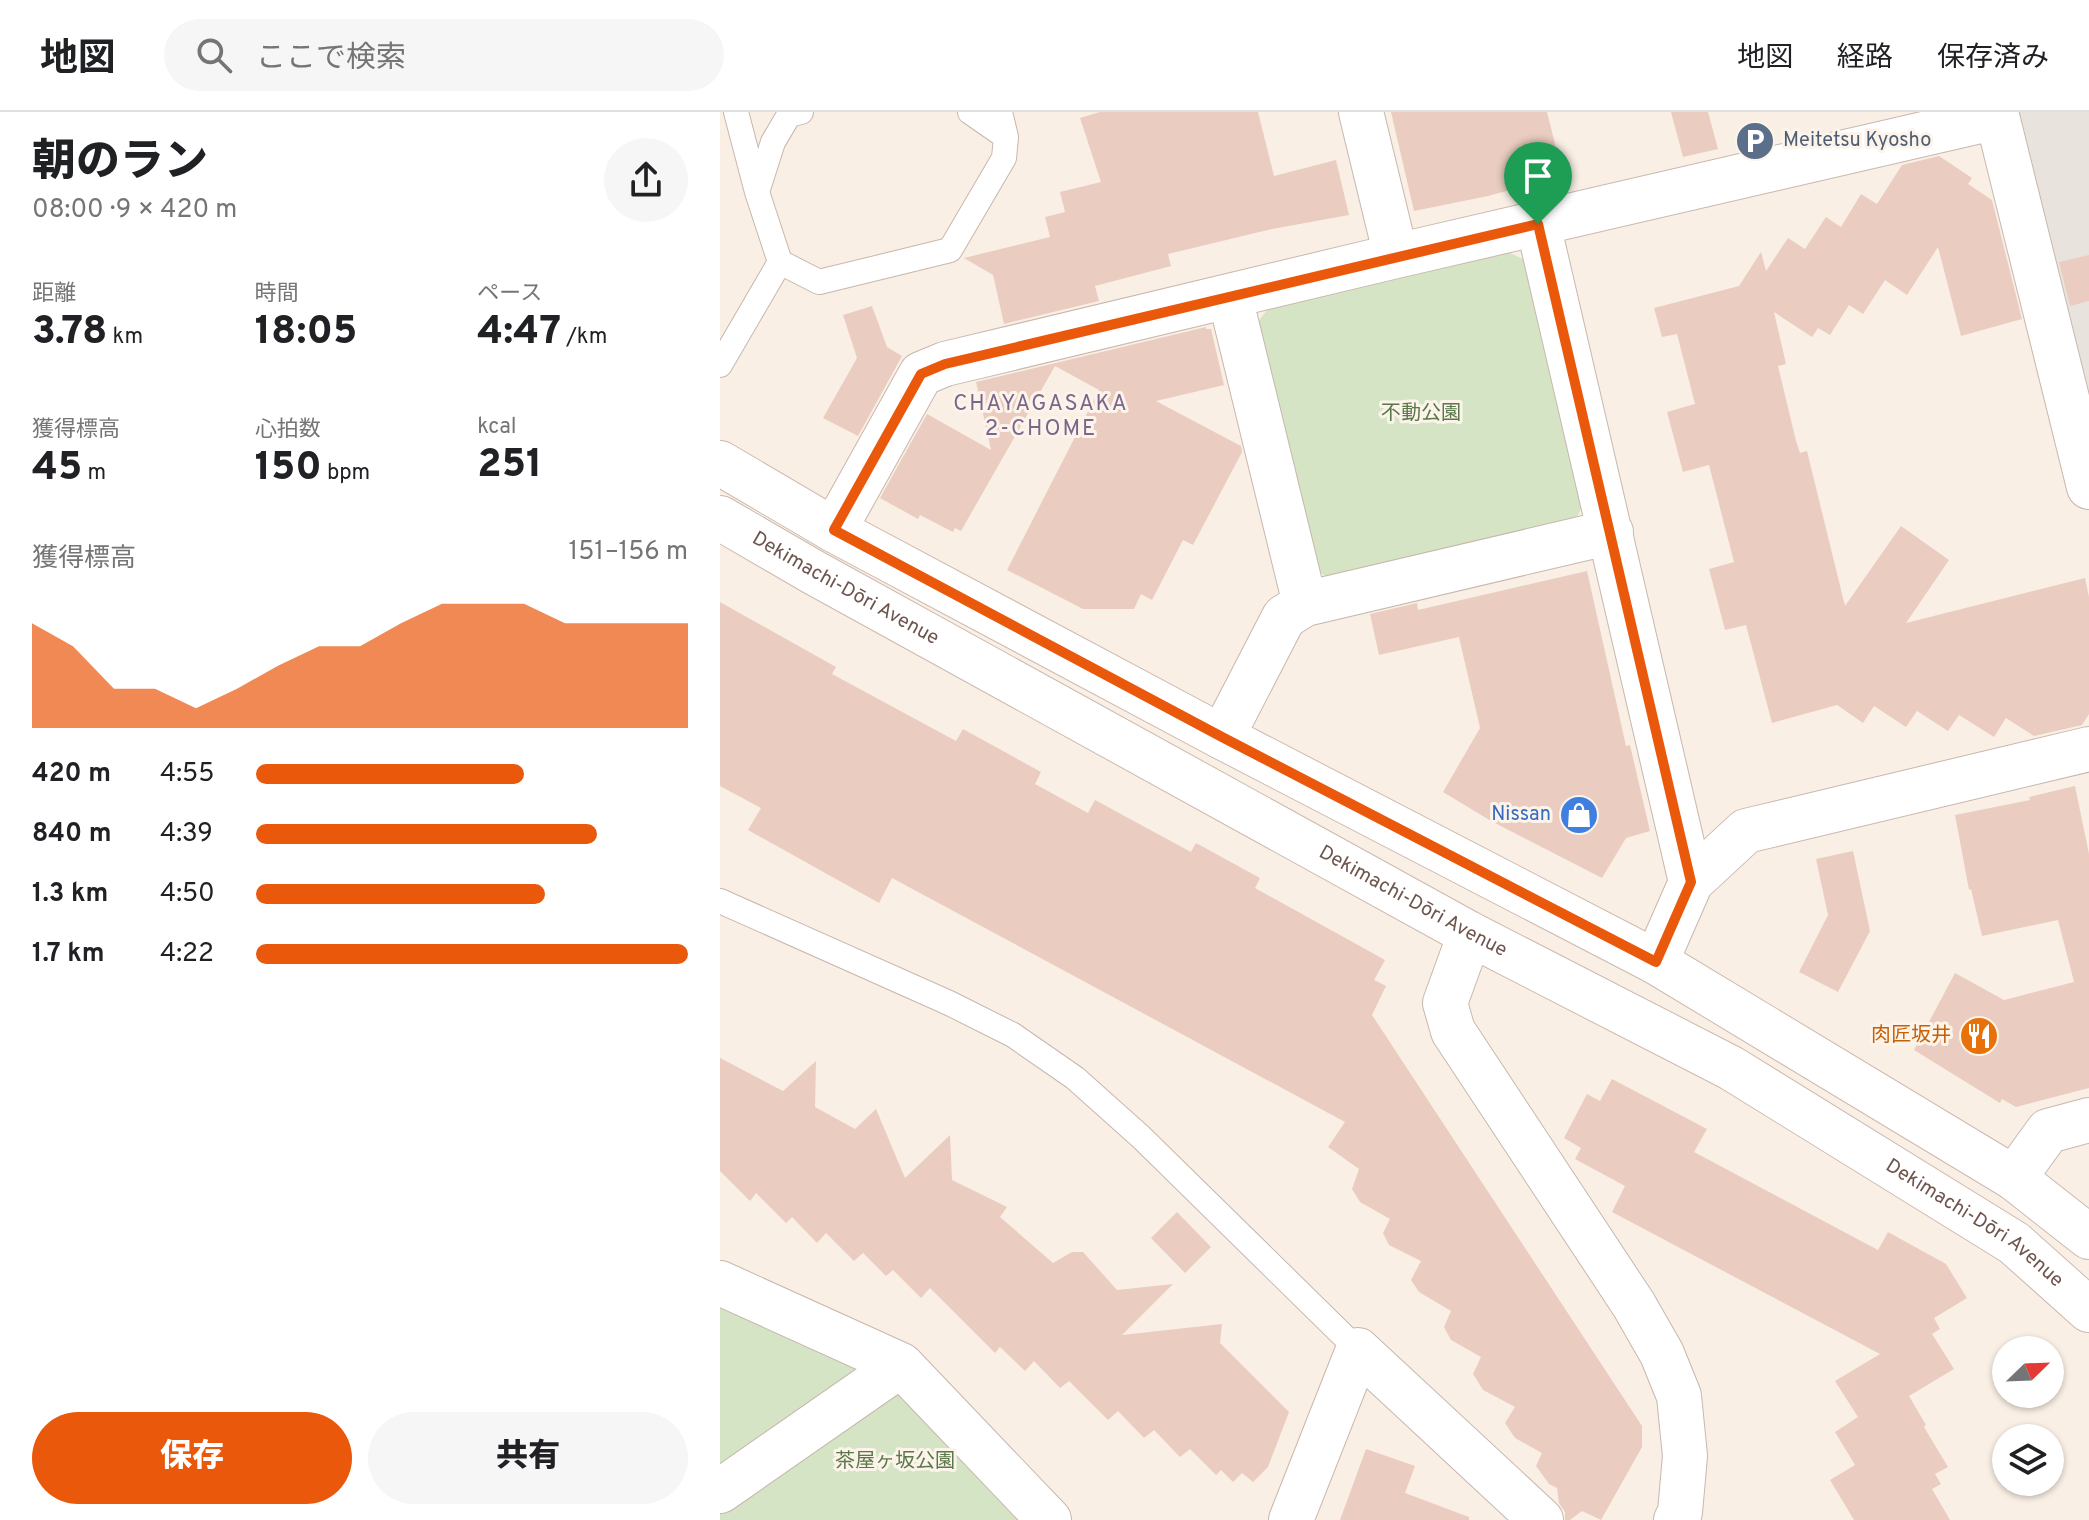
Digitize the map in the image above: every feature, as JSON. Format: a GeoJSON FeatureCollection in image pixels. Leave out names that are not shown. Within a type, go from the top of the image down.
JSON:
{"type":"FeatureCollection","features":[{"type":"Feature","properties":{"kind":"street"},"geometry":{"type":"LineString","coordinates":[[1361,112],[1396,256]]}},
{"type":"Feature","properties":{"kind":"street"},"geometry":{"type":"LineString","coordinates":[[834,530],[921,374],[945,364],[1996,114],[2089,487]]}},
{"type":"Feature","properties":{"kind":"street"},"geometry":{"type":"LineString","coordinates":[[1538,224],[1691,882]]}},
{"type":"Feature","properties":{"kind":"street"},"geometry":{"type":"LineString","coordinates":[[1230,297],[1305,604]]}},
{"type":"Feature","properties":{"kind":"street"},"geometry":{"type":"LineString","coordinates":[[720,463],[834,530],[1222,737],[1656,962],[2014,1178],[2089,1237]]}},
{"type":"Feature","properties":{"kind":"street","name":"Dekimachi-Dōri Avenue"},"geometry":{"type":"LineString","coordinates":[[720,518],[1470,934],[1731,1068],[2014,1243],[2089,1310]]}},
{"type":"Feature","properties":{"kind":"street"},"geometry":{"type":"LineString","coordinates":[[1222,737],[1284,617],[1305,604],[1611,532]]}},
{"type":"Feature","properties":{"kind":"street"},"geometry":{"type":"LineString","coordinates":[[1656,962],[1691,882],[1746,831],[2089,749]]}},
{"type":"Feature","properties":{"kind":"street"},"geometry":{"type":"LineString","coordinates":[[1470,934],[1445,1003],[1453,1031],[1634,1305],[1662,1354],[1679,1396],[1685,1456],[1680,1512],[1676,1520]]}},
{"type":"Feature","properties":{"kind":"street"},"geometry":{"type":"LineString","coordinates":[[2014,1178],[2048,1131],[2089,1120]]}},
{"type":"Feature","properties":{"kind":"street"},"geometry":{"type":"LineString","coordinates":[[720,1283],[901,1365],[1049,1520]]}},
{"type":"Feature","properties":{"kind":"street"},"geometry":{"type":"LineString","coordinates":[[1291,1520],[1358,1350],[1541,1520]]}},
{"type":"Feature","properties":{"kind":"street"},"geometry":{"type":"LineString","coordinates":[[720,1491],[901,1365]]}},
{"type":"Feature","properties":{"kind":"lane"},"geometry":{"type":"LineString","coordinates":[[736,112],[780,262],[819,282],[950,250],[1004,158],[1006,137],[1000,112]]}},
{"type":"Feature","properties":{"kind":"lane"},"geometry":{"type":"LineString","coordinates":[[757,192],[773,142],[789,115],[801,112]]}},
{"type":"Feature","properties":{"kind":"lane"},"geometry":{"type":"LineString","coordinates":[[970,112],[1006,137]]}},
{"type":"Feature","properties":{"kind":"lane"},"geometry":{"type":"LineString","coordinates":[[720,365],[780,262]]}},
{"type":"Feature","properties":{"kind":"lane"},"geometry":{"type":"LineString","coordinates":[[720,901],[949,1003],[1013,1035],[1063,1070],[1141,1137],[1358,1350]]}},
{"type":"Feature","properties":{"kind":"shaded area"},"geometry":{"type":"Polygon","coordinates":[[[2018,112],[2089,112],[2089,400],[2018,112]]]}},
{"type":"Feature","properties":{"kind":"green space","name":"不動公園"},"geometry":{"type":"Polygon","coordinates":[[[1506,251],[1529,262],[1583,504],[1575,522],[1329,580],[1317,569],[1256,324],[1268,309],[1506,251]]]}},
{"type":"Feature","properties":{"kind":"green space","name":"茶屋ヶ坂公園"},"geometry":{"type":"Polygon","coordinates":[[[720,1302],[851,1358],[859,1371],[720,1470],[720,1302]]]}},
{"type":"Feature","properties":{"kind":"green space","name":"茶屋ヶ坂公園"},"geometry":{"type":"Polygon","coordinates":[[[892,1392],[914,1394],[1029,1520],[720,1520],[720,1510],[892,1392]]]}},
{"type":"Feature","properties":{"kind":"building"},"geometry":{"type":"Polygon","coordinates":[[[1100,112],[1258,112],[1274,176],[1336,160],[1349,215],[1272,229],[1168,254],[1171,266],[1095,286],[1099,301],[1004,324],[993,275],[964,258],[1050,237],[1045,217],[1065,212],[1060,192],[1101,182],[1080,118],[1100,112]]]}},
{"type":"Feature","properties":{"kind":"building"},"geometry":{"type":"Polygon","coordinates":[[[1391,112],[1547,112],[1563,176],[1414,211],[1391,112]]]}},
{"type":"Feature","properties":{"kind":"building"},"geometry":{"type":"Polygon","coordinates":[[[1671,112],[1708,112],[1718,149],[1683,157],[1671,112]]]}},
{"type":"Feature","properties":{"kind":"building"},"geometry":{"type":"Polygon","coordinates":[[[1939,156],[1972,178],[1968,184],[1992,200],[2022,319],[1961,336],[1938,247],[1907,295],[1885,280],[1863,314],[1849,305],[1830,335],[1818,328],[1812,337],[1774,312],[1786,364],[1778,366],[1796,441],[1800,453],[1807,451],[1845,606],[1901,526],[1949,560],[1906,623],[2085,578],[2089,597],[2089,714],[2082,725],[2034,736],[2006,718],[1994,737],[1959,715],[1948,731],[1917,711],[1906,727],[1874,706],[1863,723],[1837,705],[1772,723],[1746,625],[1725,630],[1709,569],[1734,562],[1709,465],[1683,472],[1667,412],[1695,404],[1677,334],[1662,337],[1654,308],[1739,286],[1761,252],[1766,271],[1788,238],[1805,249],[1826,217],[1841,227],[1861,194],[1877,204],[1902,165],[1939,156]]]}},
{"type":"Feature","properties":{"kind":"building"},"geometry":{"type":"Polygon","coordinates":[[[2089,255],[2089,301],[2070,306],[2059,262],[2089,255]]]}},
{"type":"Feature","properties":{"kind":"building"},"geometry":{"type":"Polygon","coordinates":[[[872,306],[887,347],[902,356],[858,436],[823,418],[857,358],[843,315],[872,306]]]}},
{"type":"Feature","properties":{"kind":"building"},"geometry":{"type":"Polygon","coordinates":[[[1206,327],[1211,329],[1224,385],[1156,401],[1241,446],[1242,452],[1193,545],[1183,540],[1152,600],[1141,594],[1134,609],[1083,609],[1007,570],[1099,390],[1055,366],[961,531],[955,528],[953,532],[920,515],[918,519],[880,498],[927,414],[991,450],[976,382],[1206,327]]]}},
{"type":"Feature","properties":{"kind":"building"},"geometry":{"type":"Polygon","coordinates":[[[1587,571],[1626,746],[1630,745],[1650,831],[1626,838],[1602,878],[1491,821],[1443,792],[1480,728],[1459,637],[1379,655],[1370,614],[1417,603],[1418,610],[1587,571]]]}},
{"type":"Feature","properties":{"kind":"building"},"geometry":{"type":"Polygon","coordinates":[[[720,602],[836,667],[832,674],[956,741],[963,729],[1041,772],[1035,784],[1088,813],[1095,800],[1191,852],[1196,843],[1260,878],[1255,888],[1385,960],[1374,980],[1386,986],[1372,1015],[1642,1426],[1642,1447],[1601,1520],[1582,1511],[1565,1520],[1557,1488],[1549,1484],[1536,1466],[1542,1453],[1515,1438],[1505,1423],[1515,1407],[1483,1390],[1473,1374],[1481,1357],[1451,1340],[1444,1327],[1451,1311],[1419,1292],[1411,1280],[1421,1261],[1389,1245],[1383,1233],[1390,1219],[1360,1202],[1352,1189],[1359,1169],[1328,1147],[1345,1122],[892,878],[879,903],[748,830],[761,808],[720,786],[720,602]]]}},
{"type":"Feature","properties":{"kind":"building"},"geometry":{"type":"Polygon","coordinates":[[[2075,786],[2089,854],[2089,1088],[2016,1107],[2002,1099],[2000,1103],[1914,1050],[1955,973],[2004,1000],[2074,982],[2058,920],[1982,936],[1969,890],[1955,815],[2030,800],[2029,797],[2075,786]]]}},
{"type":"Feature","properties":{"kind":"building"},"geometry":{"type":"Polygon","coordinates":[[[1853,851],[1870,931],[1838,992],[1799,972],[1828,915],[1816,859],[1853,851]]]}},
{"type":"Feature","properties":{"kind":"building"},"geometry":{"type":"Polygon","coordinates":[[[720,1058],[783,1091],[816,1061],[815,1107],[855,1129],[876,1109],[905,1178],[950,1135],[952,1180],[1007,1207],[1000,1217],[1053,1263],[1072,1252],[1083,1252],[1117,1290],[1173,1284],[1122,1335],[1222,1324],[1220,1343],[1289,1412],[1268,1467],[1253,1482],[1242,1473],[1233,1482],[1221,1470],[1216,1475],[1190,1449],[1180,1457],[1154,1430],[1144,1438],[1118,1411],[1108,1420],[1069,1381],[1060,1388],[1034,1361],[1025,1371],[1000,1347],[995,1353],[930,1288],[921,1298],[893,1270],[886,1276],[863,1253],[854,1261],[826,1233],[817,1243],[792,1217],[786,1223],[756,1193],[750,1201],[720,1171],[720,1058]]]}},
{"type":"Feature","properties":{"kind":"building"},"geometry":{"type":"Polygon","coordinates":[[[1612,1079],[1707,1129],[1694,1152],[1878,1250],[1888,1232],[1946,1264],[1967,1298],[1934,1318],[1940,1329],[1932,1334],[1954,1369],[1909,1396],[1948,1467],[1935,1474],[1941,1484],[1932,1489],[1950,1520],[1854,1520],[1830,1480],[1855,1465],[1835,1432],[1858,1417],[1835,1381],[1880,1354],[1612,1212],[1625,1186],[1575,1159],[1581,1148],[1564,1138],[1587,1094],[1600,1101],[1612,1079]]]}},
{"type":"Feature","properties":{"kind":"building"},"geometry":{"type":"Polygon","coordinates":[[[1177,1212],[1211,1247],[1185,1273],[1151,1238],[1177,1212]]]}},
{"type":"Feature","properties":{"kind":"building"},"geometry":{"type":"Polygon","coordinates":[[[1366,1449],[1415,1466],[1405,1493],[1469,1517],[1469,1520],[1340,1520],[1366,1449]]]}},
{"type":"Feature","properties":{"kind":"place","name":"Meitetsu Kyosho"},"geometry":{"type":"Point","coordinates":[1755,141]}},
{"type":"Feature","properties":{"kind":"place","name":"Nissan"},"geometry":{"type":"Point","coordinates":[1579,815]}},
{"type":"Feature","properties":{"kind":"place","name":"肉匠坂井"},"geometry":{"type":"Point","coordinates":[1979,1036]}},
{"type":"Feature","properties":{"kind":"district","name":"CHAYAGASAKA 2-CHOME"},"geometry":{"type":"Point","coordinates":[1041,416]}},
{"type":"Feature","properties":{"kind":"route"},"geometry":{"type":"LineString","coordinates":[[1538,224],[1691,882],[1656,962],[1222,737],[834,530],[921,374],[945,364],[1538,224]]}}]}
